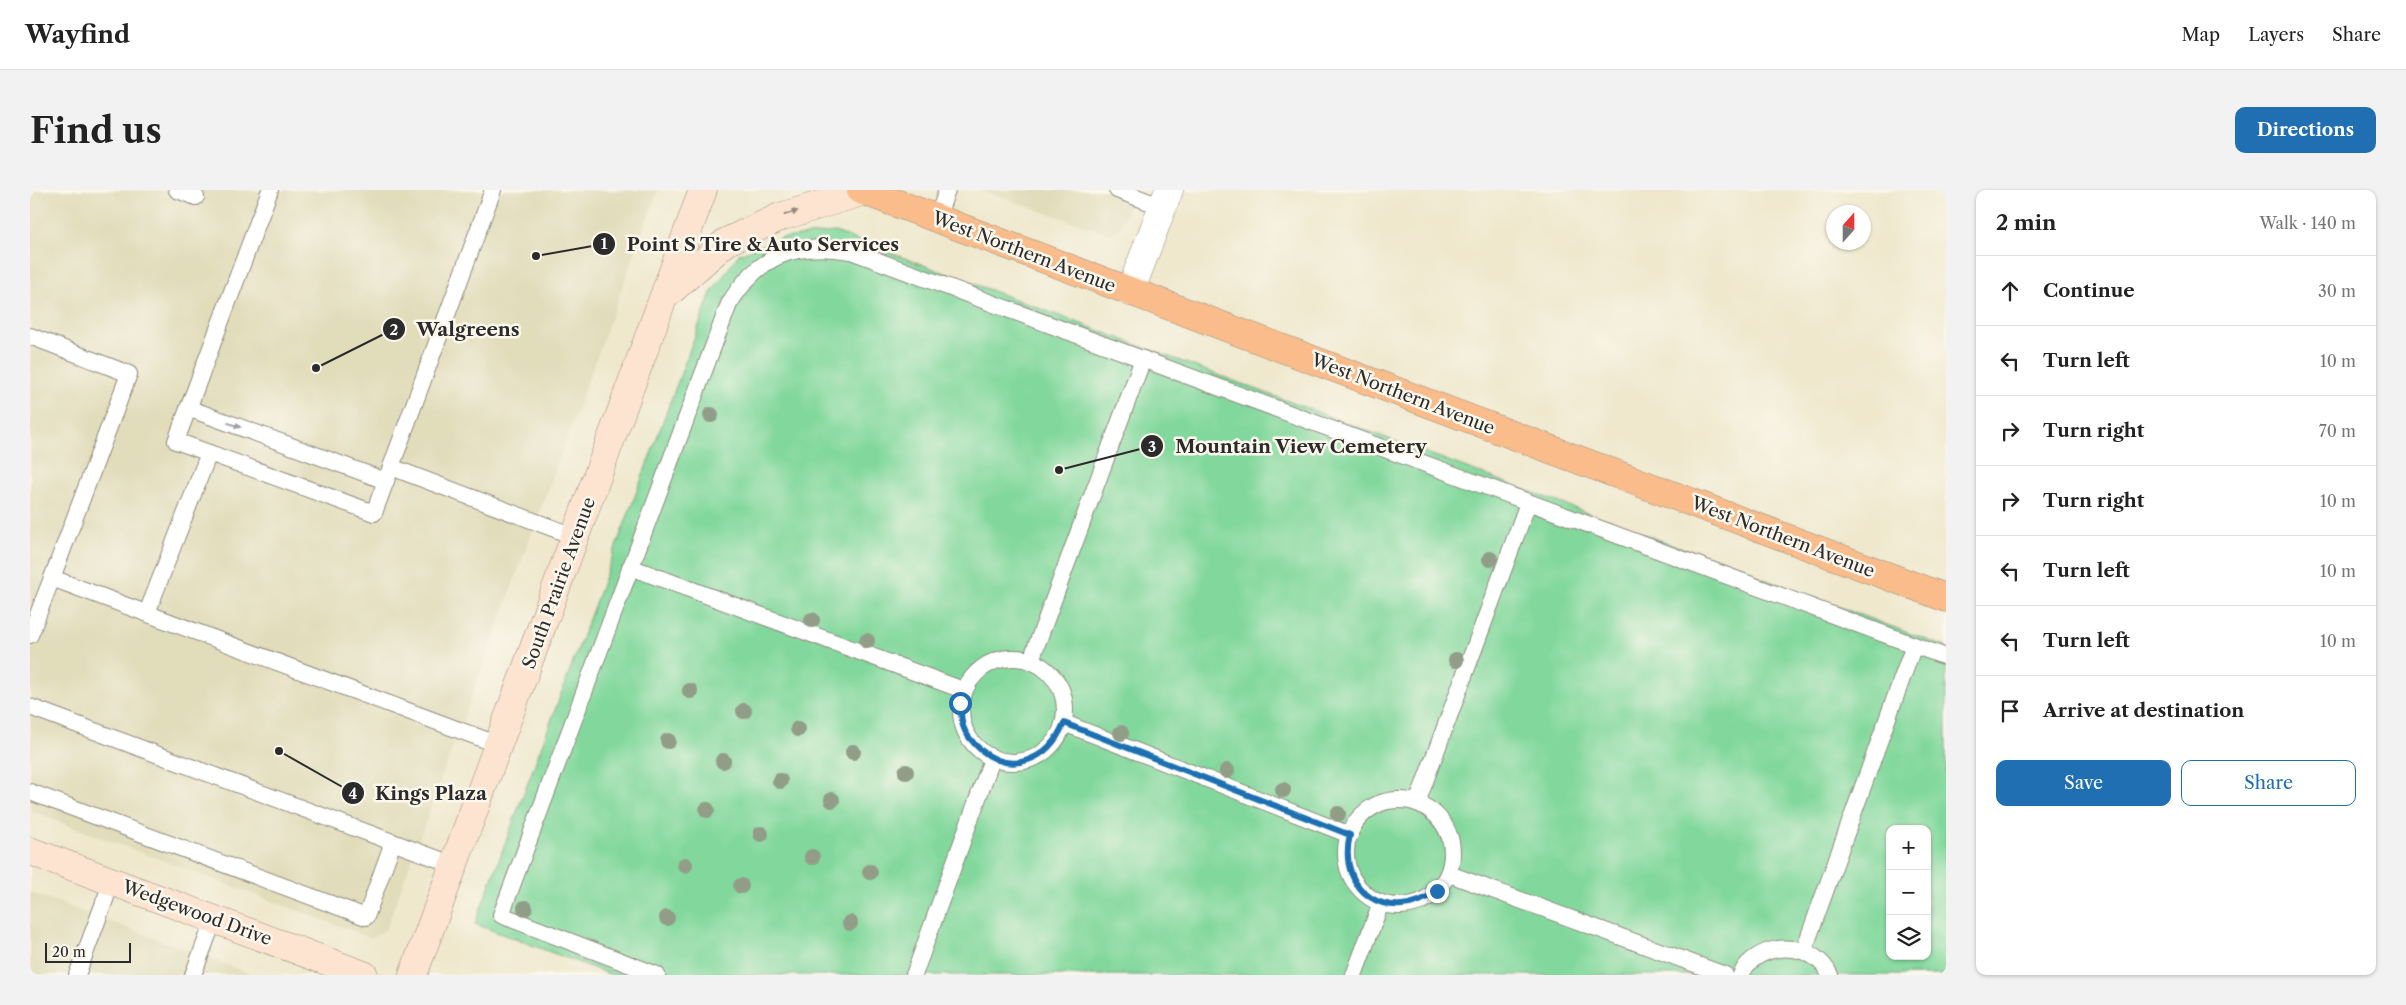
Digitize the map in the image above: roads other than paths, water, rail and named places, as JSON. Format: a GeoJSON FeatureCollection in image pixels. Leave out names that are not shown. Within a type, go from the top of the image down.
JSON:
{"type":"FeatureCollection","features":[{"type":"Feature","properties":{"kind":"main road","name":"South Prairie Avenue"},"geometry":{"type":"LineString","coordinates":[[413,975],[703,190]]}},
{"type":"Feature","properties":{"kind":"main road"},"geometry":{"type":"LineString","coordinates":[[664,297],[726,242],[780,217],[863,191]]}},
{"type":"Feature","properties":{"kind":"main road","name":"West Northern Avenue"},"geometry":{"type":"LineString","coordinates":[[863,191],[899,197],[937,219],[1946,598]]}},
{"type":"Feature","properties":{"kind":"main road","name":"Wedgewood Drive"},"geometry":{"type":"LineString","coordinates":[[30,851],[364,975]]}},
{"type":"Feature","properties":{"kind":"street"},"geometry":{"type":"LineString","coordinates":[[1130,292],[1166,198]]}},
{"type":"Feature","properties":{"kind":"lane"},"geometry":{"type":"LineString","coordinates":[[177,190],[196,197]]}},
{"type":"Feature","properties":{"kind":"lane"},"geometry":{"type":"LineString","coordinates":[[270,190],[176,441],[374,513],[493,190]]}},
{"type":"Feature","properties":{"kind":"lane"},"geometry":{"type":"LineString","coordinates":[[937,219],[947,190]]}},
{"type":"Feature","properties":{"kind":"lane"},"geometry":{"type":"LineString","coordinates":[[1117,190],[1166,198]]}},
{"type":"Feature","properties":{"kind":"lane"},"geometry":{"type":"LineString","coordinates":[[657,975],[501,914],[729,304],[738,288],[763,264],[782,254],[804,248],[826,247],[850,251],[1946,657]]}},
{"type":"Feature","properties":{"kind":"lane"},"geometry":{"type":"LineString","coordinates":[[30,336],[129,374],[30,635]]}},
{"type":"Feature","properties":{"kind":"lane"},"geometry":{"type":"LineString","coordinates":[[1031,660],[1143,358]]}},
{"type":"Feature","properties":{"kind":"lane"},"geometry":{"type":"LineString","coordinates":[[188,408],[576,537]]}},
{"type":"Feature","properties":{"kind":"lane"},"geometry":{"type":"LineString","coordinates":[[147,613],[209,453]]}},
{"type":"Feature","properties":{"kind":"lane"},"geometry":{"type":"LineString","coordinates":[[1417,803],[1528,503]]}},
{"type":"Feature","properties":{"kind":"lane"},"geometry":{"type":"LineString","coordinates":[[630,567],[963,690]]}},
{"type":"Feature","properties":{"kind":"lane"},"geometry":{"type":"LineString","coordinates":[[52,578],[499,744]]}},
{"type":"Feature","properties":{"kind":"lane"},"geometry":{"type":"LineString","coordinates":[[1804,950],[1914,645]]}},
{"type":"Feature","properties":{"kind":"lane"},"geometry":{"type":"LineString","coordinates":[[1010,657],[1031,660],[1052,674],[1060,686],[1065,703],[1064,723],[1058,737],[1046,750],[1032,758],[1005,763],[992,760],[971,741],[962,725],[960,703],[963,690],[977,672],[991,662],[1010,657]]}},
{"type":"Feature","properties":{"kind":"lane"},"geometry":{"type":"LineString","coordinates":[[30,707],[454,865]]}},
{"type":"Feature","properties":{"kind":"lane"},"geometry":{"type":"LineString","coordinates":[[1064,723],[1350,835]]}},
{"type":"Feature","properties":{"kind":"lane"},"geometry":{"type":"LineString","coordinates":[[914,975],[992,760]]}},
{"type":"Feature","properties":{"kind":"lane"},"geometry":{"type":"LineString","coordinates":[[30,792],[366,917],[393,842]]}},
{"type":"Feature","properties":{"kind":"lane"},"geometry":{"type":"LineString","coordinates":[[1392,800],[1417,803],[1436,815],[1447,830],[1452,846],[1449,874],[1437,891],[1425,900],[1412,905],[1396,906],[1381,903],[1367,896],[1352,878],[1347,864],[1346,850],[1350,835],[1360,818],[1372,808],[1392,800]]}},
{"type":"Feature","properties":{"kind":"lane"},"geometry":{"type":"LineString","coordinates":[[1449,874],[1725,975]]}},
{"type":"Feature","properties":{"kind":"lane"},"geometry":{"type":"LineString","coordinates":[[77,975],[112,881]]}},
{"type":"Feature","properties":{"kind":"lane"},"geometry":{"type":"LineString","coordinates":[[1354,975],[1381,903]]}},
{"type":"Feature","properties":{"kind":"lane"},"geometry":{"type":"LineString","coordinates":[[193,975],[214,919]]}},
{"type":"Feature","properties":{"kind":"lane"},"geometry":{"type":"LineString","coordinates":[[1741,975],[1749,962],[1768,951],[1778,948],[1804,950],[1818,960],[1830,975]]}},
{"type":"Feature","properties":{"kind":"place","name":"Point S Tire & Auto Services"},"geometry":{"type":"Point","coordinates":[536,256]}},
{"type":"Feature","properties":{"kind":"place","name":"Walgreens"},"geometry":{"type":"Point","coordinates":[316,368]}},
{"type":"Feature","properties":{"kind":"place","name":"Mountain View Cemetery"},"geometry":{"type":"Point","coordinates":[1059,470]}},
{"type":"Feature","properties":{"kind":"place","name":"Kings Plaza"},"geometry":{"type":"Point","coordinates":[279,751]}}]}
